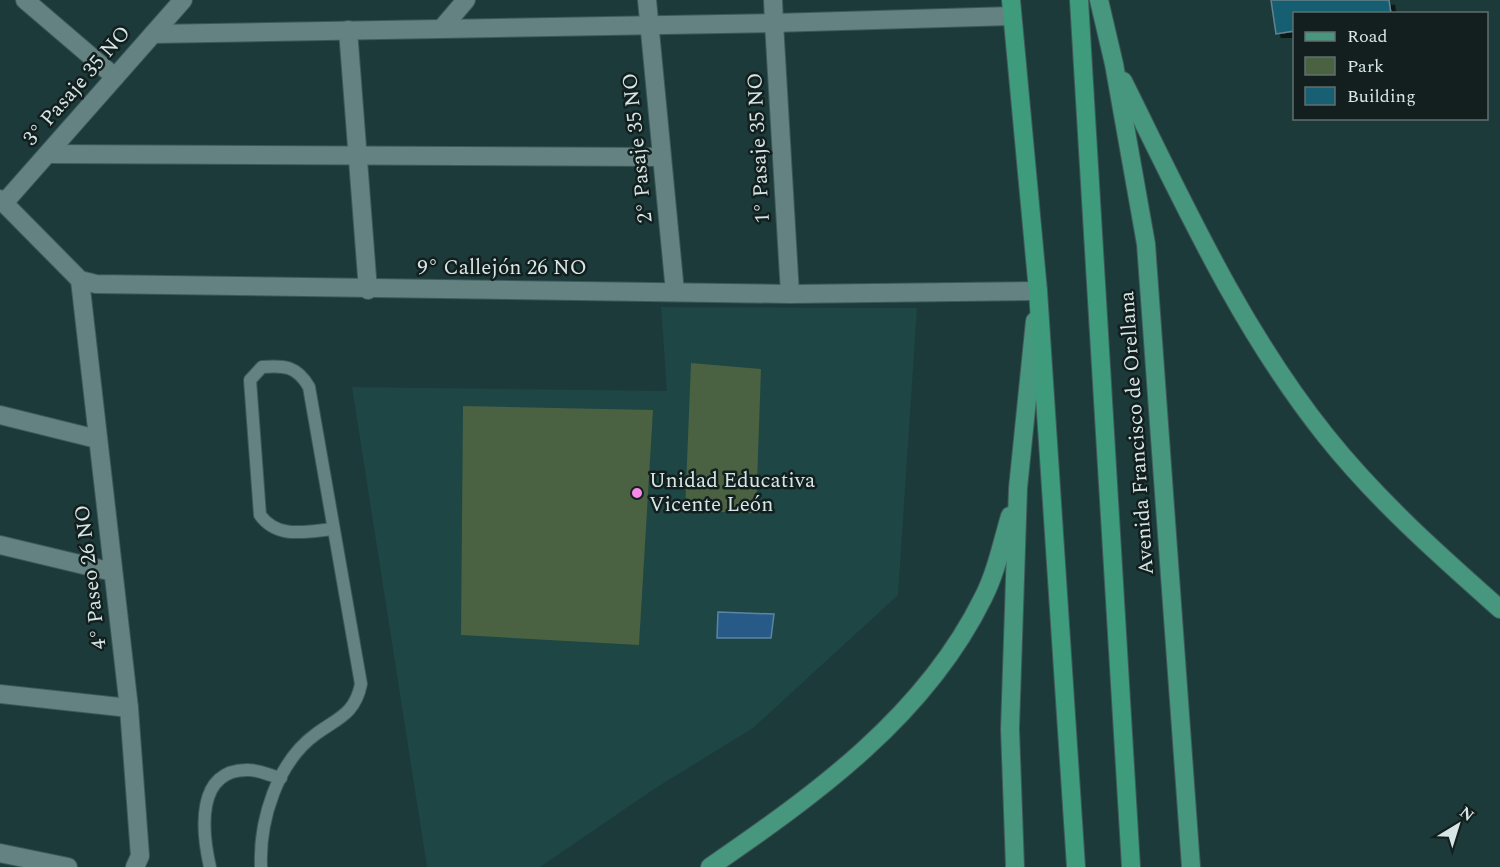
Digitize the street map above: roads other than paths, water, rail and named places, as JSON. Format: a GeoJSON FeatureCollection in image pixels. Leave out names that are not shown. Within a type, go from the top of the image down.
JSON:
{"type":"FeatureCollection","features":[{"type":"Feature","properties":{"kind":"highway","name":"Avenida Francisco de Orellana"},"geometry":{"type":"LineString","coordinates":[[1079,0],[1121,732],[1131,867]]}},
{"type":"Feature","properties":{"kind":"highway"},"geometry":{"type":"LineString","coordinates":[[1012,8],[1038,291],[1076,867]]}},
{"type":"Feature","properties":{"kind":"main road","name":"Avenida Francisco de Orellana"},"geometry":{"type":"LineString","coordinates":[[1099,0],[1114,64],[1146,244],[1191,867]]}},
{"type":"Feature","properties":{"kind":"main road"},"geometry":{"type":"LineString","coordinates":[[1114,64],[1189,213],[1246,318],[1283,378],[1326,436],[1373,491],[1424,542],[1500,609]]}},
{"type":"Feature","properties":{"kind":"main road"},"geometry":{"type":"LineString","coordinates":[[1016,867],[1010,729],[1018,488],[1038,291]]}},
{"type":"Feature","properties":{"kind":"main road"},"geometry":{"type":"LineString","coordinates":[[710,867],[810,797],[852,762],[925,688],[948,658],[984,597],[1018,488]]}},
{"type":"Feature","properties":{"kind":"street"},"geometry":{"type":"LineString","coordinates":[[26,0],[116,77]]}},
{"type":"Feature","properties":{"kind":"street","name":"3° Pasaje 35 NO"},"geometry":{"type":"LineString","coordinates":[[2,201],[48,154],[183,0]]}},
{"type":"Feature","properties":{"kind":"street"},"geometry":{"type":"LineString","coordinates":[[442,28],[466,0]]}},
{"type":"Feature","properties":{"kind":"street","name":"2° Pasaje 35 NO"},"geometry":{"type":"LineString","coordinates":[[647,0],[675,292]]}},
{"type":"Feature","properties":{"kind":"street","name":"1° Pasaje 35 NO"},"geometry":{"type":"LineString","coordinates":[[773,0],[790,294]]}},
{"type":"Feature","properties":{"kind":"street"},"geometry":{"type":"LineString","coordinates":[[153,34],[649,23],[774,23],[1012,8]]}},
{"type":"Feature","properties":{"kind":"street"},"geometry":{"type":"LineString","coordinates":[[348,30],[368,290]]}},
{"type":"Feature","properties":{"kind":"street"},"geometry":{"type":"LineString","coordinates":[[48,154],[661,157]]}},
{"type":"Feature","properties":{"kind":"street"},"geometry":{"type":"LineString","coordinates":[[2,201],[80,280]]}},
{"type":"Feature","properties":{"kind":"street","name":"9° Callejón 26 NO"},"geometry":{"type":"LineString","coordinates":[[80,280],[96,284],[368,290],[790,294],[1038,291]]}},
{"type":"Feature","properties":{"kind":"street","name":"4° Paseo 26 NO"},"geometry":{"type":"LineString","coordinates":[[80,280],[129,708],[141,856],[135,867]]}},
{"type":"Feature","properties":{"kind":"street"},"geometry":{"type":"LineString","coordinates":[[0,415],[97,439]]}},
{"type":"Feature","properties":{"kind":"street"},"geometry":{"type":"LineString","coordinates":[[0,544],[112,572]]}},
{"type":"Feature","properties":{"kind":"street"},"geometry":{"type":"LineString","coordinates":[[0,694],[129,708]]}},
{"type":"Feature","properties":{"kind":"street"},"geometry":{"type":"LineString","coordinates":[[0,853],[68,867]]}},
{"type":"Feature","properties":{"kind":"lane"},"geometry":{"type":"LineString","coordinates":[[261,867],[264,823],[287,764],[316,734],[336,722],[358,698],[361,684],[334,529],[309,387],[294,369],[285,365],[262,367],[250,380],[260,515],[276,530],[288,532],[334,529]]}},
{"type":"Feature","properties":{"kind":"lane"},"geometry":{"type":"LineString","coordinates":[[210,867],[203,822],[207,796],[224,776],[248,770],[281,778]]}},
{"type":"Feature","properties":{"kind":"water"},"geometry":{"type":"Polygon","coordinates":[[[718,612],[774,614],[771,638],[717,638],[718,612]]]}},
{"type":"Feature","properties":{"kind":"place","name":"Unidad Educativa Vicente León"},"geometry":{"type":"Point","coordinates":[637,493]}}]}
